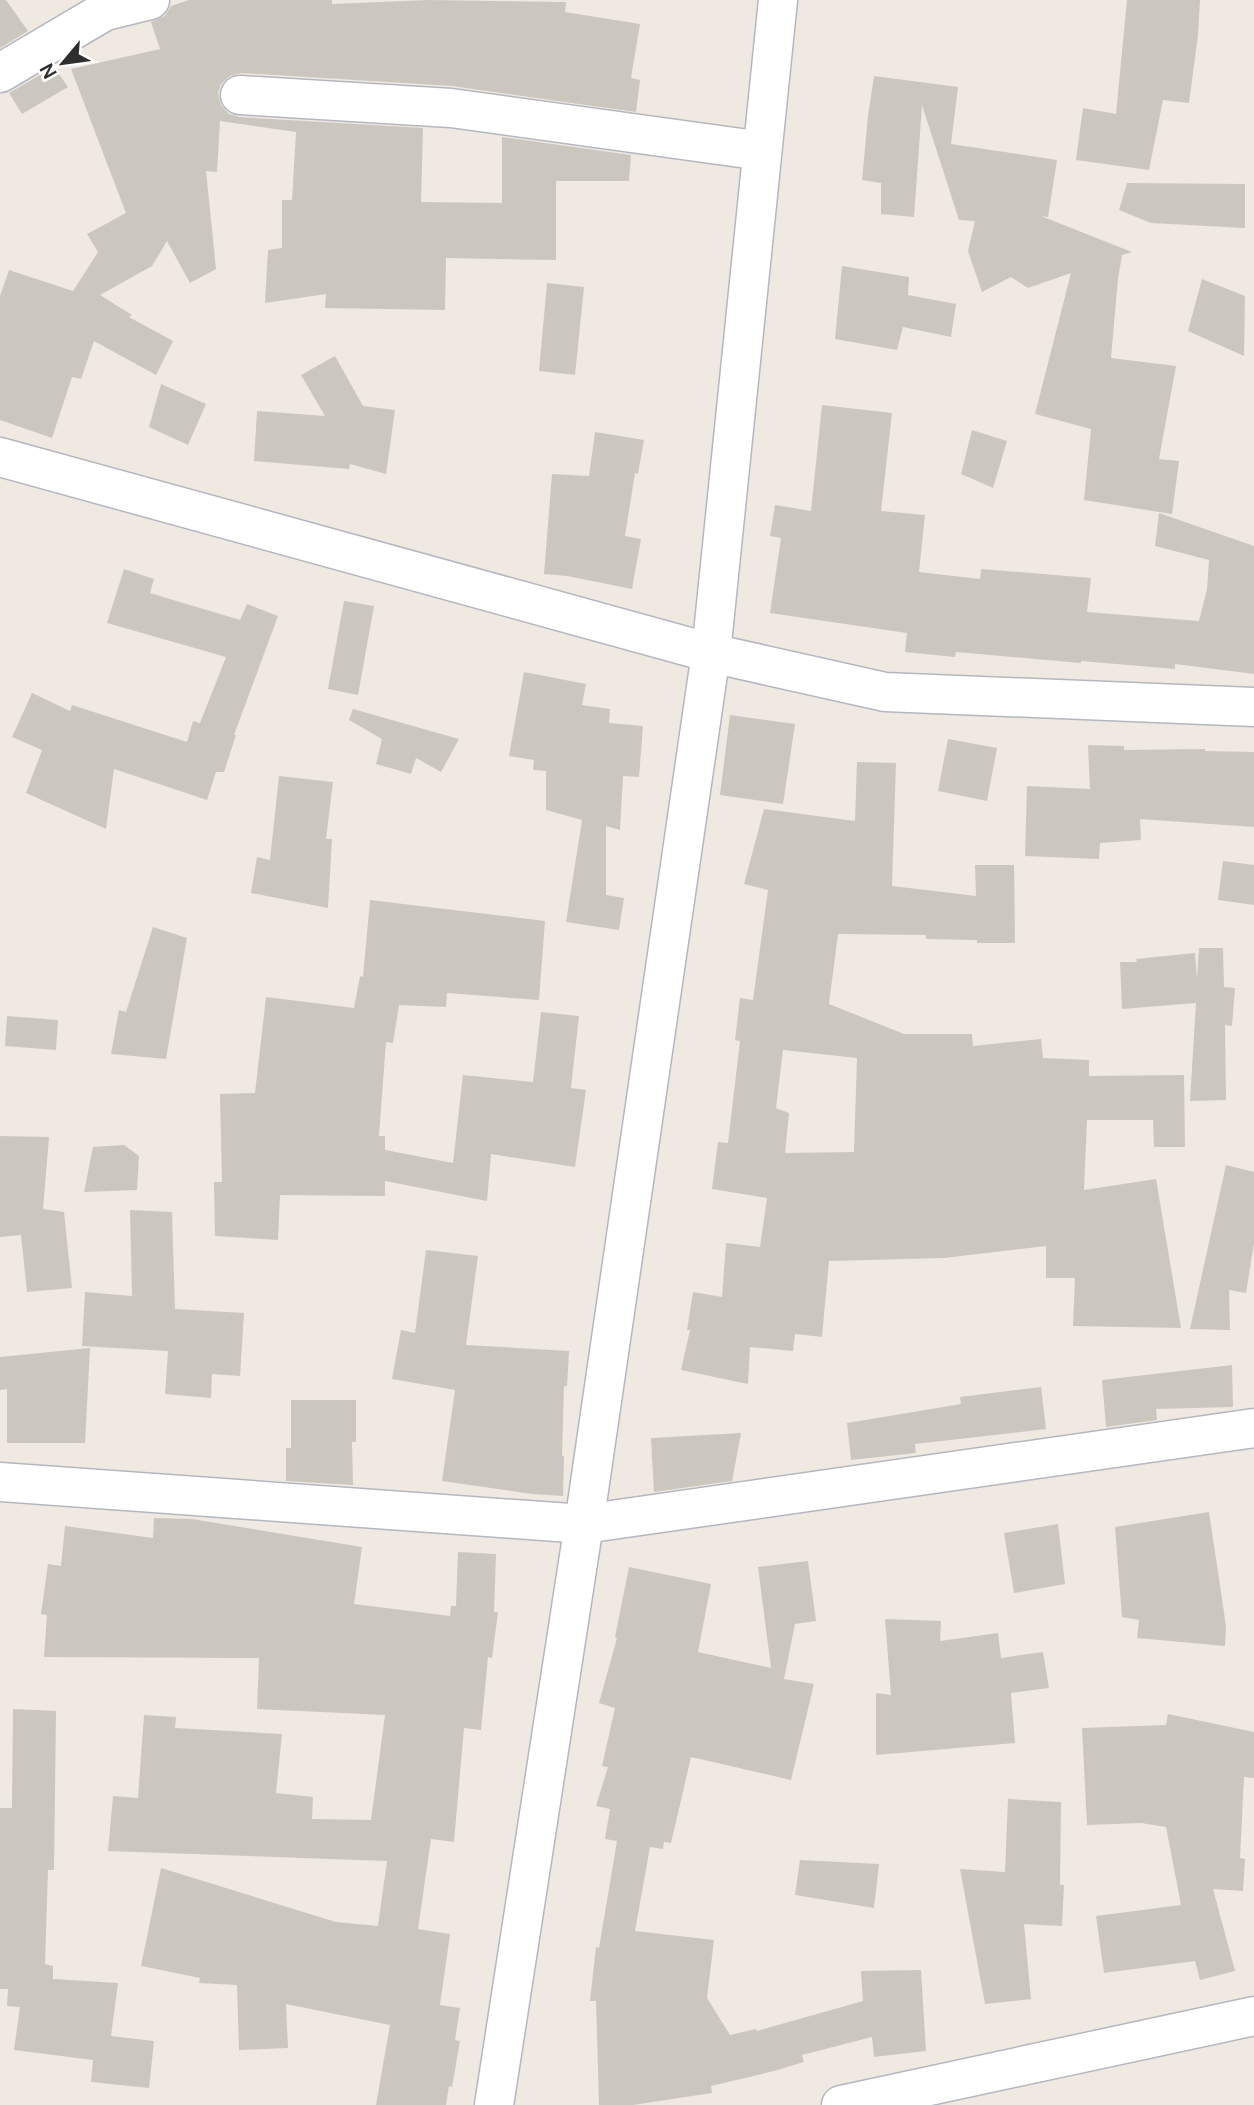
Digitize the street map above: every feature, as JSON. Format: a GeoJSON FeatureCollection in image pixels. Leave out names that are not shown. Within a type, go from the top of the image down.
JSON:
{"type":"FeatureCollection","features":[{"type":"Feature","properties":{"kind":"street"},"geometry":{"type":"LineString","coordinates":[[0,73],[105,11],[150,0]]}},
{"type":"Feature","properties":{"kind":"street"},"geometry":{"type":"LineString","coordinates":[[494,2105],[584,1524],[711,653],[778,0]]}},
{"type":"Feature","properties":{"kind":"street"},"geometry":{"type":"LineString","coordinates":[[240,95],[451,108],[762,151]]}},
{"type":"Feature","properties":{"kind":"street"},"geometry":{"type":"LineString","coordinates":[[0,457],[711,653],[885,692],[1254,707]]}},
{"type":"Feature","properties":{"kind":"street"},"geometry":{"type":"LineString","coordinates":[[0,1482],[584,1524],[1254,1428]]}},
{"type":"Feature","properties":{"kind":"street"},"geometry":{"type":"LineString","coordinates":[[841,2105],[1254,2016]]}},
{"type":"Feature","properties":{"kind":"building"},"geometry":{"type":"Polygon","coordinates":[[[0,0],[6,0],[28,31],[0,48],[0,0]]]}},
{"type":"Feature","properties":{"kind":"building"},"geometry":{"type":"Polygon","coordinates":[[[189,0],[332,0],[332,4],[428,0],[566,2],[565,12],[640,24],[631,78],[640,80],[636,112],[452,86],[241,73],[230,76],[221,84],[218,93],[221,105],[229,114],[239,117],[423,128],[421,202],[502,203],[502,137],[631,155],[629,181],[556,181],[556,260],[446,258],[445,310],[325,308],[326,294],[265,303],[268,250],[282,248],[282,200],[292,200],[296,132],[220,121],[217,172],[206,171],[216,269],[190,283],[167,241],[152,266],[100,295],[132,315],[129,317],[173,341],[156,375],[94,341],[81,379],[72,377],[52,438],[0,420],[0,296],[9,270],[73,291],[98,252],[87,234],[126,213],[71,69],[160,49],[151,22],[165,16],[171,6],[189,0]]]}},
{"type":"Feature","properties":{"kind":"building"},"geometry":{"type":"Polygon","coordinates":[[[1127,0],[1200,0],[1189,103],[1163,100],[1149,170],[1076,160],[1083,108],[1116,114],[1127,0]]]}},
{"type":"Feature","properties":{"kind":"building"},"geometry":{"type":"Polygon","coordinates":[[[54,67],[68,87],[22,114],[9,93],[54,67]]]}},
{"type":"Feature","properties":{"kind":"building"},"geometry":{"type":"Polygon","coordinates":[[[874,76],[958,87],[951,144],[1057,160],[1048,217],[1041,216],[1132,252],[1122,255],[1111,358],[1176,366],[1159,459],[1179,461],[1172,514],[1084,500],[1091,429],[1035,414],[1071,273],[1028,288],[1011,277],[982,292],[968,251],[975,221],[959,220],[922,105],[914,217],[881,214],[881,183],[862,180],[874,76]]]}},
{"type":"Feature","properties":{"kind":"building"},"geometry":{"type":"Polygon","coordinates":[[[1127,183],[1245,184],[1245,228],[1151,223],[1119,210],[1127,183]]]}},
{"type":"Feature","properties":{"kind":"building"},"geometry":{"type":"Polygon","coordinates":[[[842,266],[909,277],[908,295],[956,304],[951,337],[903,327],[897,350],[835,339],[842,266]]]}},
{"type":"Feature","properties":{"kind":"building"},"geometry":{"type":"Polygon","coordinates":[[[1202,279],[1245,296],[1244,356],[1188,331],[1202,279]]]}},
{"type":"Feature","properties":{"kind":"building"},"geometry":{"type":"Polygon","coordinates":[[[547,283],[584,287],[575,375],[539,371],[547,283]]]}},
{"type":"Feature","properties":{"kind":"building"},"geometry":{"type":"Polygon","coordinates":[[[335,356],[363,406],[395,410],[386,474],[350,464],[349,469],[254,461],[257,411],[325,416],[301,375],[335,356]]]}},
{"type":"Feature","properties":{"kind":"building"},"geometry":{"type":"Polygon","coordinates":[[[161,384],[206,404],[188,445],[149,427],[161,384]]]}},
{"type":"Feature","properties":{"kind":"building"},"geometry":{"type":"Polygon","coordinates":[[[822,405],[892,413],[881,511],[925,515],[919,572],[980,579],[981,569],[1091,578],[1087,612],[1199,621],[1207,589],[1209,560],[1155,546],[1159,513],[1254,546],[1254,674],[1175,664],[1175,669],[956,652],[955,657],[905,652],[907,633],[770,613],[781,538],[770,536],[775,505],[811,511],[822,405]]]}},
{"type":"Feature","properties":{"kind":"building"},"geometry":{"type":"Polygon","coordinates":[[[972,430],[1007,441],[993,488],[961,474],[972,430]]]}},
{"type":"Feature","properties":{"kind":"building"},"geometry":{"type":"Polygon","coordinates":[[[595,432],[644,440],[638,474],[635,473],[625,536],[641,539],[632,589],[544,574],[552,474],[589,476],[595,432]]]}},
{"type":"Feature","properties":{"kind":"building"},"geometry":{"type":"Polygon","coordinates":[[[124,569],[154,579],[150,593],[240,620],[247,604],[278,616],[234,735],[224,772],[216,772],[207,800],[114,769],[106,829],[26,793],[42,750],[12,737],[32,693],[70,711],[72,705],[187,742],[193,721],[200,723],[226,657],[107,623],[124,569]]]}},
{"type":"Feature","properties":{"kind":"building"},"geometry":{"type":"Polygon","coordinates":[[[344,601],[374,606],[358,695],[328,689],[344,601]]]}},
{"type":"Feature","properties":{"kind":"building"},"geometry":{"type":"Polygon","coordinates":[[[524,672],[586,684],[582,705],[610,709],[609,723],[643,726],[639,777],[623,776],[620,830],[606,826],[606,895],[624,898],[619,930],[566,922],[582,820],[546,810],[546,771],[533,770],[534,760],[509,756],[524,672]]]}},
{"type":"Feature","properties":{"kind":"building"},"geometry":{"type":"Polygon","coordinates":[[[353,709],[459,739],[441,772],[416,758],[411,774],[376,764],[382,739],[349,720],[353,709]]]}},
{"type":"Feature","properties":{"kind":"building"},"geometry":{"type":"Polygon","coordinates":[[[730,715],[795,724],[783,804],[720,795],[730,715]]]}},
{"type":"Feature","properties":{"kind":"building"},"geometry":{"type":"Polygon","coordinates":[[[948,739],[997,748],[987,801],[938,791],[948,739]]]}},
{"type":"Feature","properties":{"kind":"building"},"geometry":{"type":"Polygon","coordinates":[[[1088,745],[1124,746],[1124,750],[1205,749],[1254,752],[1254,827],[1140,819],[1141,840],[1100,843],[1099,859],[1025,856],[1027,786],[1090,789],[1088,745]]]}},
{"type":"Feature","properties":{"kind":"building"},"geometry":{"type":"Polygon","coordinates":[[[857,762],[896,763],[892,886],[976,896],[975,865],[1014,865],[1015,943],[926,939],[926,935],[838,934],[829,1004],[904,1034],[972,1034],[973,1046],[1041,1039],[1043,1058],[1089,1060],[1089,1076],[1184,1075],[1185,1147],[1154,1147],[1153,1120],[1087,1120],[1084,1190],[1156,1179],[1181,1328],[1073,1326],[1075,1278],[1046,1278],[1046,1246],[944,1258],[829,1261],[822,1337],[795,1334],[793,1351],[750,1347],[748,1384],[681,1370],[690,1330],[687,1330],[693,1292],[722,1297],[726,1243],[760,1247],[767,1198],[712,1189],[718,1142],[728,1143],[740,1041],[735,1040],[740,998],[753,1000],[768,890],[744,884],[764,809],[855,821],[857,762]],[[783,1050],[776,1108],[789,1113],[785,1153],[854,1152],[857,1058],[783,1050]]]}},
{"type":"Feature","properties":{"kind":"building"},"geometry":{"type":"Polygon","coordinates":[[[279,776],[333,782],[326,839],[332,839],[328,908],[251,893],[257,857],[270,860],[279,776]]]}},
{"type":"Feature","properties":{"kind":"building"},"geometry":{"type":"Polygon","coordinates":[[[1223,861],[1254,865],[1254,905],[1218,900],[1223,861]]]}},
{"type":"Feature","properties":{"kind":"building"},"geometry":{"type":"Polygon","coordinates":[[[370,900],[545,921],[539,1000],[447,993],[446,1007],[399,1005],[393,1043],[386,1042],[379,1136],[385,1136],[385,1150],[453,1163],[463,1075],[533,1082],[541,1012],[579,1016],[571,1088],[586,1090],[575,1167],[491,1154],[487,1201],[385,1181],[385,1196],[280,1195],[278,1240],[215,1236],[214,1182],[222,1182],[220,1094],[255,1093],[266,997],[354,1008],[360,976],[363,977],[370,900]]]}},
{"type":"Feature","properties":{"kind":"building"},"geometry":{"type":"Polygon","coordinates":[[[153,927],[187,938],[166,1059],[111,1054],[119,1010],[126,1012],[153,927]]]}},
{"type":"Feature","properties":{"kind":"building"},"geometry":{"type":"Polygon","coordinates":[[[1199,948],[1223,948],[1224,987],[1235,988],[1232,1026],[1225,1025],[1226,1100],[1190,1101],[1196,1003],[1122,1009],[1120,962],[1195,953],[1197,979],[1199,948]]]}},
{"type":"Feature","properties":{"kind":"building"},"geometry":{"type":"Polygon","coordinates":[[[7,1016],[58,1020],[56,1050],[5,1046],[7,1016]]]}},
{"type":"Feature","properties":{"kind":"building"},"geometry":{"type":"Polygon","coordinates":[[[0,1136],[49,1137],[43,1209],[64,1212],[72,1288],[27,1292],[21,1235],[0,1237],[0,1136]]]}},
{"type":"Feature","properties":{"kind":"building"},"geometry":{"type":"Polygon","coordinates":[[[124,1145],[139,1156],[137,1190],[84,1192],[93,1147],[124,1145]]]}},
{"type":"Feature","properties":{"kind":"building"},"geometry":{"type":"Polygon","coordinates":[[[1226,1165],[1254,1172],[1254,1243],[1246,1293],[1229,1290],[1230,1330],[1190,1329],[1226,1165]]]}},
{"type":"Feature","properties":{"kind":"building"},"geometry":{"type":"Polygon","coordinates":[[[130,1210],[172,1212],[175,1309],[244,1313],[240,1376],[212,1374],[211,1398],[165,1394],[168,1351],[82,1346],[85,1292],[132,1296],[130,1210]]]}},
{"type":"Feature","properties":{"kind":"building"},"geometry":{"type":"Polygon","coordinates":[[[426,1250],[478,1256],[466,1345],[569,1351],[567,1386],[564,1386],[563,1496],[442,1481],[455,1390],[392,1379],[401,1330],[415,1333],[426,1250]]]}},
{"type":"Feature","properties":{"kind":"building"},"geometry":{"type":"Polygon","coordinates":[[[90,1348],[85,1443],[7,1443],[7,1389],[0,1390],[0,1357],[90,1348]]]}},
{"type":"Feature","properties":{"kind":"building"},"geometry":{"type":"Polygon","coordinates":[[[1232,1365],[1233,1407],[1156,1409],[1157,1420],[1106,1427],[1102,1380],[1232,1365]]]}},
{"type":"Feature","properties":{"kind":"building"},"geometry":{"type":"Polygon","coordinates":[[[1041,1387],[1046,1429],[915,1444],[916,1453],[851,1460],[847,1423],[961,1404],[960,1397],[1041,1387]]]}},
{"type":"Feature","properties":{"kind":"building"},"geometry":{"type":"Polygon","coordinates":[[[291,1400],[356,1400],[356,1442],[352,1442],[353,1485],[286,1481],[286,1448],[291,1448],[291,1400]]]}},
{"type":"Feature","properties":{"kind":"building"},"geometry":{"type":"Polygon","coordinates":[[[741,1433],[732,1481],[654,1492],[651,1438],[741,1433]]]}},
{"type":"Feature","properties":{"kind":"building"},"geometry":{"type":"Polygon","coordinates":[[[1209,1512],[1226,1626],[1225,1646],[1137,1638],[1139,1620],[1122,1617],[1115,1527],[1209,1512]]]}},
{"type":"Feature","properties":{"kind":"building"},"geometry":{"type":"Polygon","coordinates":[[[154,1518],[192,1519],[362,1547],[354,1604],[450,1616],[451,1606],[456,1606],[458,1552],[496,1554],[494,1612],[498,1612],[492,1658],[488,1657],[481,1730],[464,1728],[454,1842],[431,1839],[418,1929],[450,1934],[440,2005],[460,2008],[455,2040],[460,2041],[446,2105],[376,2105],[390,2025],[286,2004],[288,2048],[239,2050],[237,1985],[199,1983],[200,1978],[141,1966],[161,1868],[336,1922],[378,1926],[387,1861],[108,1851],[113,1796],[138,1798],[144,1715],[176,1717],[175,1728],[282,1734],[276,1793],[313,1797],[312,1819],[371,1820],[385,1715],[257,1709],[259,1658],[44,1657],[47,1615],[41,1614],[48,1564],[61,1566],[65,1526],[153,1538],[154,1518]]]}},
{"type":"Feature","properties":{"kind":"building"},"geometry":{"type":"Polygon","coordinates":[[[1058,1524],[1065,1584],[1014,1593],[1004,1533],[1058,1524]]]}},
{"type":"Feature","properties":{"kind":"building"},"geometry":{"type":"Polygon","coordinates":[[[808,1561],[816,1621],[795,1624],[784,1679],[814,1684],[791,1780],[691,1757],[671,1843],[664,1842],[663,1849],[650,1847],[635,1931],[714,1940],[707,1998],[730,2035],[756,2029],[757,2031],[863,2001],[861,1971],[921,1970],[926,2051],[874,2057],[872,2037],[802,2055],[804,2062],[711,2086],[712,2093],[633,2105],[599,2105],[596,2001],[590,2001],[596,1947],[599,1948],[617,1841],[605,1839],[610,1809],[596,1806],[608,1767],[602,1766],[615,1708],[599,1703],[617,1638],[615,1637],[629,1567],[711,1584],[698,1652],[771,1668],[758,1567],[808,1561]]]}},
{"type":"Feature","properties":{"kind":"building"},"geometry":{"type":"Polygon","coordinates":[[[885,1619],[941,1621],[940,1641],[998,1633],[1001,1658],[1043,1652],[1049,1688],[1011,1693],[1015,1743],[876,1755],[876,1693],[891,1695],[885,1619]]]}},
{"type":"Feature","properties":{"kind":"building"},"geometry":{"type":"Polygon","coordinates":[[[13,1709],[56,1711],[54,1870],[48,1870],[45,1964],[53,1966],[53,1979],[118,1983],[111,2036],[154,2041],[149,2088],[91,2082],[93,2060],[14,2050],[20,2007],[7,2006],[8,1989],[0,1989],[0,1808],[12,1808],[13,1709]]]}},
{"type":"Feature","properties":{"kind":"building"},"geometry":{"type":"Polygon","coordinates":[[[1168,1714],[1254,1732],[1254,1778],[1244,1777],[1240,1858],[1245,1859],[1243,1891],[1213,1889],[1235,1971],[1200,1980],[1195,1961],[1104,1973],[1096,1916],[1181,1905],[1166,1827],[1141,1823],[1087,1825],[1082,1728],[1166,1725],[1168,1714]]]}},
{"type":"Feature","properties":{"kind":"building"},"geometry":{"type":"Polygon","coordinates":[[[1008,1799],[1061,1802],[1060,1885],[1064,1885],[1062,1926],[1024,1924],[1031,1999],[985,2004],[960,1869],[1005,1872],[1008,1799]]]}},
{"type":"Feature","properties":{"kind":"building"},"geometry":{"type":"Polygon","coordinates":[[[800,1860],[879,1864],[874,1908],[795,1895],[800,1860]]]}}]}
